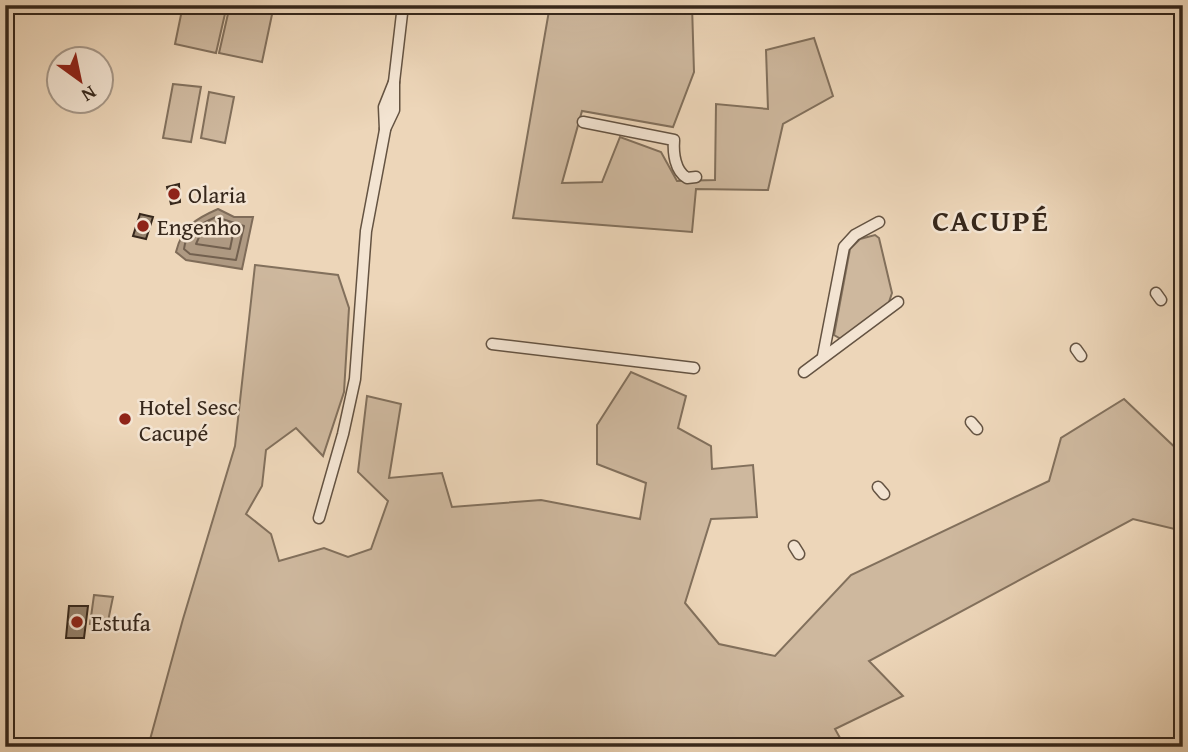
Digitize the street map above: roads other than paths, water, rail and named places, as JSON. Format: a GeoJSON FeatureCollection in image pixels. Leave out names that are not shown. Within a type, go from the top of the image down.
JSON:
{"type":"FeatureCollection","features":[{"type":"Feature","properties":{"kind":"street"},"geometry":{"type":"LineString","coordinates":[[319,518],[343,434],[355,379],[365,244],[385,130],[394,110],[394,82],[403,5]]}},
{"type":"Feature","properties":{"kind":"street"},"geometry":{"type":"LineString","coordinates":[[583,122],[674,140],[674,154],[679,172],[687,178],[696,177]]}},
{"type":"Feature","properties":{"kind":"street"},"geometry":{"type":"LineString","coordinates":[[823,356],[844,247],[855,235],[879,222]]}},
{"type":"Feature","properties":{"kind":"street"},"geometry":{"type":"LineString","coordinates":[[804,372],[898,302]]}},
{"type":"Feature","properties":{"kind":"street"},"geometry":{"type":"LineString","coordinates":[[492,344],[694,368]]}},
{"type":"Feature","properties":{"kind":"water"},"geometry":{"type":"Polygon","coordinates":[[[218,209],[234,217],[253,217],[242,269],[186,260],[176,252],[186,230],[203,216],[218,209]]]}},
{"type":"Feature","properties":{"kind":"place","name":"Olaria"},"geometry":{"type":"Point","coordinates":[174,194]}},
{"type":"Feature","properties":{"kind":"place","name":"Engenho"},"geometry":{"type":"Point","coordinates":[143,226]}},
{"type":"Feature","properties":{"kind":"place","name":"Hotel Sesc Cacupé"},"geometry":{"type":"Point","coordinates":[125,419]}},
{"type":"Feature","properties":{"kind":"place","name":"Estufa"},"geometry":{"type":"Point","coordinates":[77,622]}},
{"type":"Feature","properties":{"kind":"district","name":"CACUPÉ"},"geometry":{"type":"Point","coordinates":[991,220]}}]}
